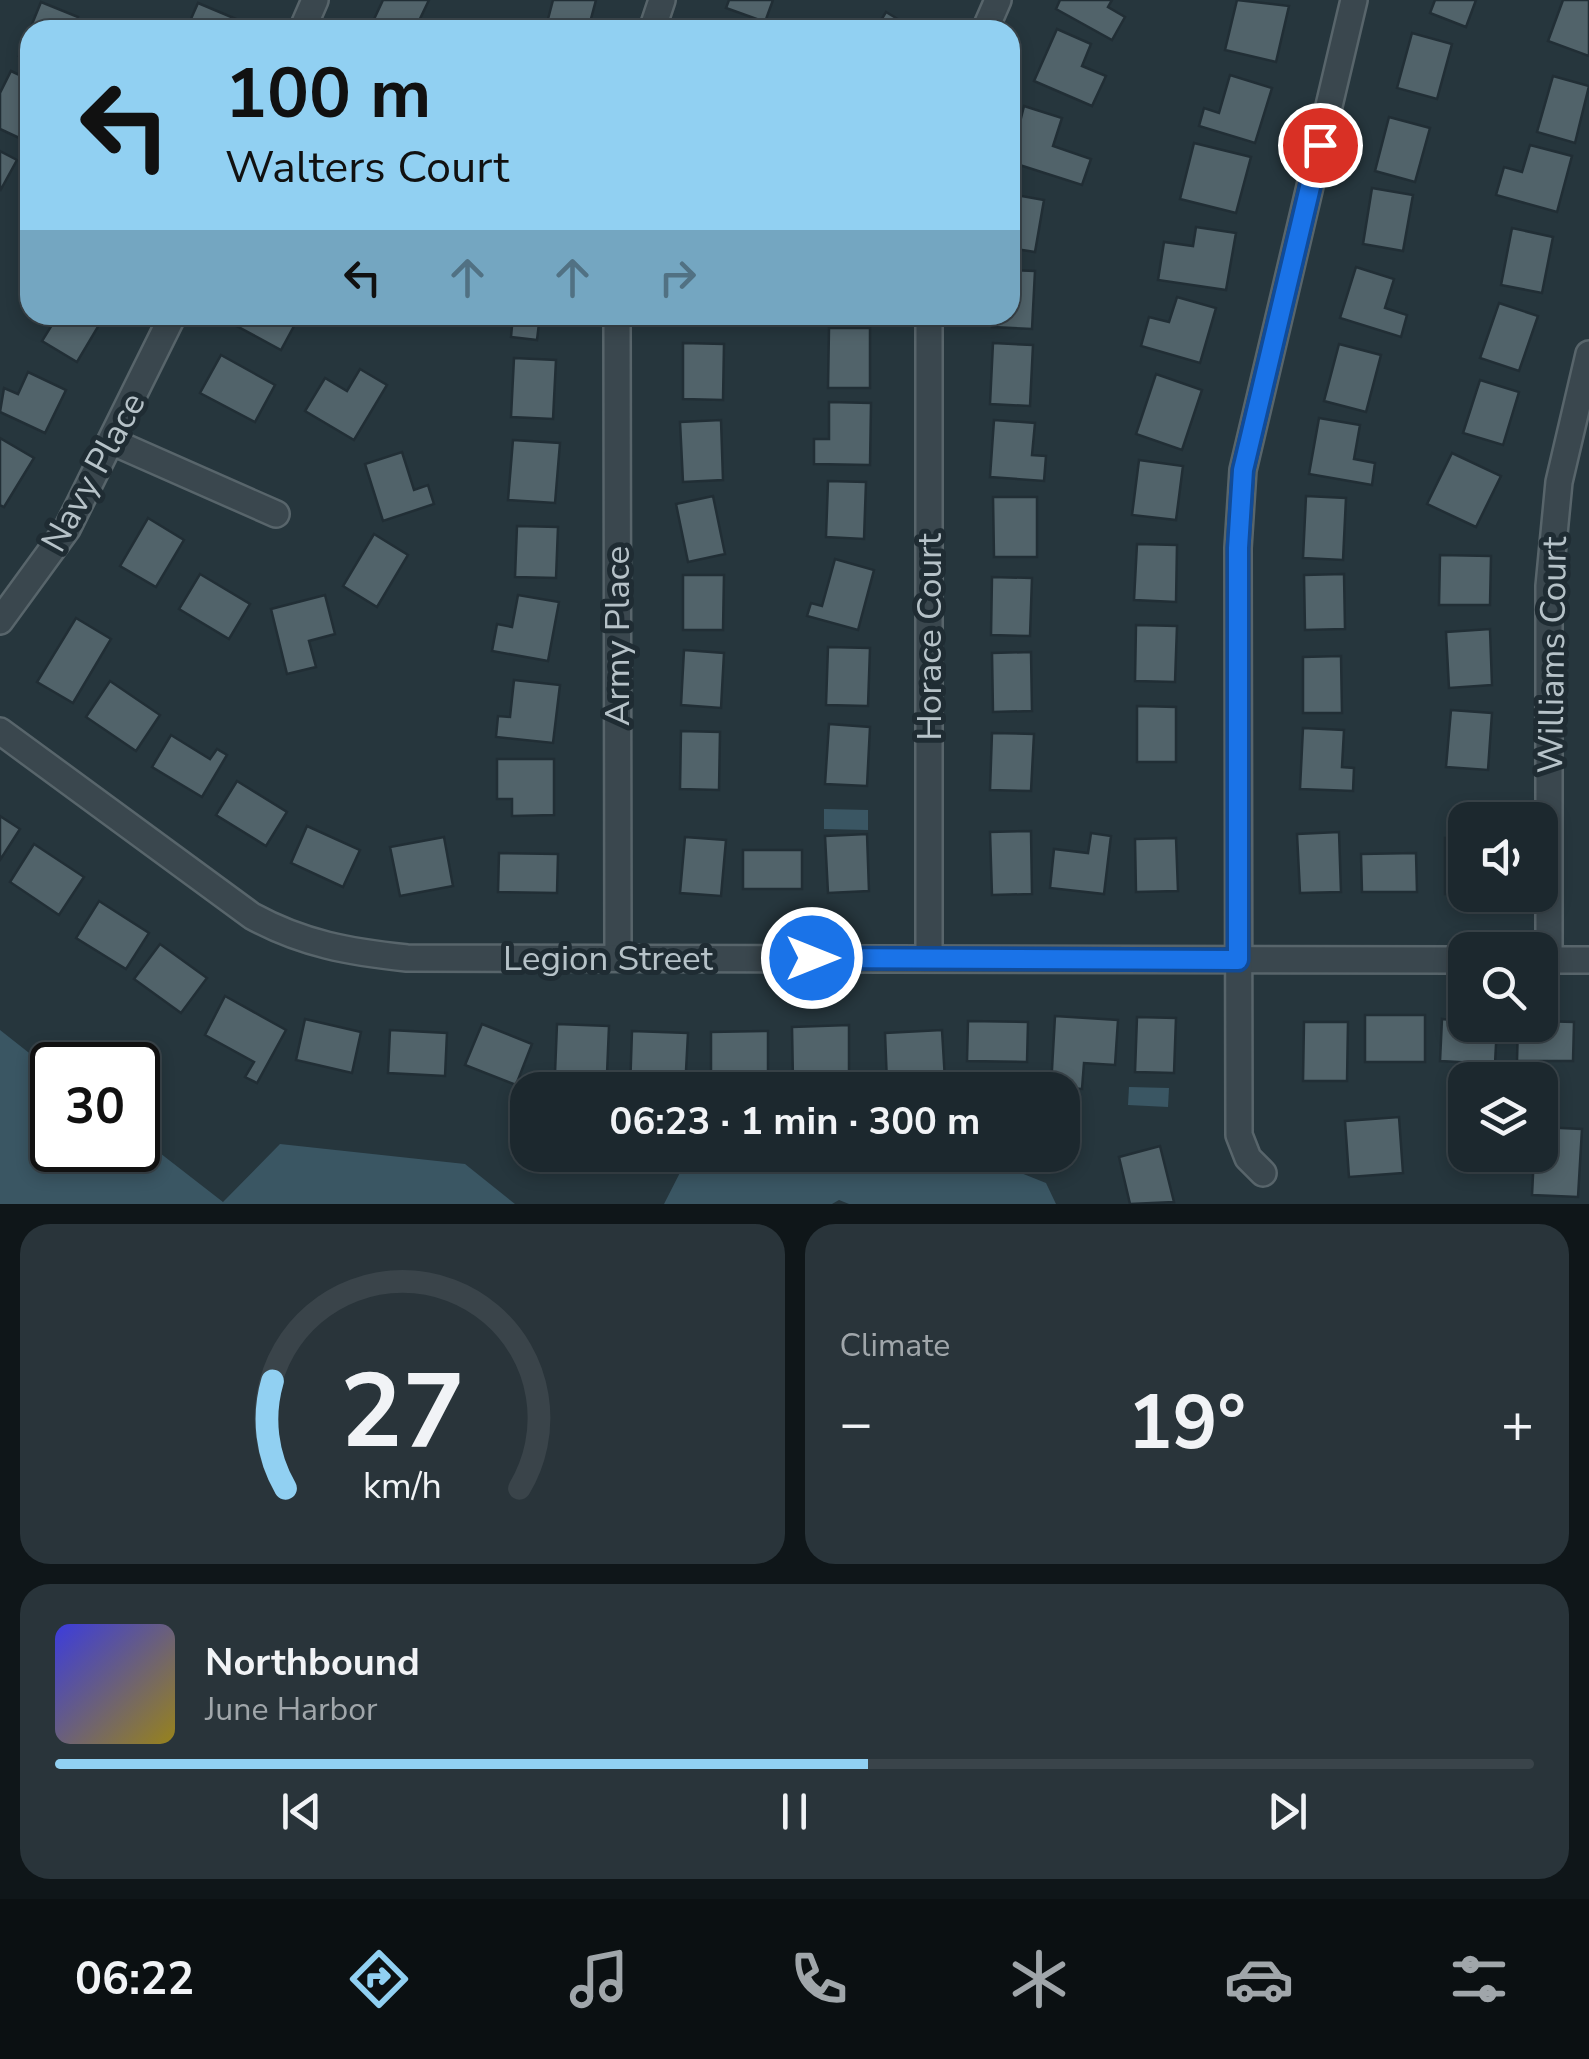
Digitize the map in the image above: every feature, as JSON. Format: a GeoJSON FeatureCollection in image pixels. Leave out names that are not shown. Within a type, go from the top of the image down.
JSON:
{"type":"FeatureCollection","features":[{"type":"Feature","properties":{"kind":"street"},"geometry":{"type":"LineString","coordinates":[[1263,1173],[1248,1158],[1239,1135],[1238,548],[1243,470],[1354,0]]}},
{"type":"Feature","properties":{"kind":"street","name":"Navy Place"},"geometry":{"type":"LineString","coordinates":[[0,621],[66,529],[168,325]]}},
{"type":"Feature","properties":{"kind":"street","name":"Army Place"},"geometry":{"type":"LineString","coordinates":[[617,325],[618,957]]}},
{"type":"Feature","properties":{"kind":"street","name":"Horace Court"},"geometry":{"type":"LineString","coordinates":[[929,958],[930,325]]}},
{"type":"Feature","properties":{"kind":"street","name":"Williams Court"},"geometry":{"type":"LineString","coordinates":[[1544,932],[1549,586],[1559,482],[1589,354]]}},
{"type":"Feature","properties":{"kind":"street"},"geometry":{"type":"LineString","coordinates":[[112,442],[276,514]]}},
{"type":"Feature","properties":{"kind":"street","name":"Legion Street"},"geometry":{"type":"LineString","coordinates":[[0,730],[252,916],[292,938],[336,950],[406,958],[1448,960]]}},
{"type":"Feature","properties":{"kind":"street"},"geometry":{"type":"LineString","coordinates":[[1558,960],[1589,960]]}},
{"type":"Feature","properties":{"kind":"water"},"geometry":{"type":"Polygon","coordinates":[[[824,809],[868,810],[868,830],[824,829],[824,809]]]}},
{"type":"Feature","properties":{"kind":"water"},"geometry":{"type":"Polygon","coordinates":[[[0,1030],[30,1054],[30,1172],[160,1172],[160,1153],[223,1202],[280,1144],[465,1164],[515,1204],[0,1204],[0,1030]]]}},
{"type":"Feature","properties":{"kind":"water"},"geometry":{"type":"Polygon","coordinates":[[[1129,1087],[1169,1088],[1168,1107],[1128,1105],[1129,1087]]]}},
{"type":"Feature","properties":{"kind":"water"},"geometry":{"type":"Polygon","coordinates":[[[680,1172],[1018,1172],[1046,1183],[1056,1204],[849,1204],[839,1200],[832,1204],[664,1204],[680,1172]]]}},
{"type":"Feature","properties":{"kind":"building"},"geometry":{"type":"Polygon","coordinates":[[[383,0],[429,0],[419,20],[374,20],[383,0]]]}},
{"type":"Feature","properties":{"kind":"building"},"geometry":{"type":"Polygon","coordinates":[[[553,0],[596,0],[591,20],[548,19],[553,0]]]}},
{"type":"Feature","properties":{"kind":"building"},"geometry":{"type":"Polygon","coordinates":[[[729,0],[773,0],[766,20],[726,8],[729,0]]]}},
{"type":"Feature","properties":{"kind":"building"},"geometry":{"type":"Polygon","coordinates":[[[1060,0],[1112,0],[1108,7],[1125,17],[1112,40],[1056,9],[1060,0]]]}},
{"type":"Feature","properties":{"kind":"building"},"geometry":{"type":"Polygon","coordinates":[[[1237,0],[1289,6],[1276,62],[1225,50],[1237,0]]]}},
{"type":"Feature","properties":{"kind":"building"},"geometry":{"type":"Polygon","coordinates":[[[1435,0],[1476,0],[1466,27],[1430,13],[1435,0]]]}},
{"type":"Feature","properties":{"kind":"building"},"geometry":{"type":"Polygon","coordinates":[[[1563,0],[1589,0],[1589,56],[1548,41],[1563,0]]]}},
{"type":"Feature","properties":{"kind":"building"},"geometry":{"type":"Polygon","coordinates":[[[41,2],[78,17],[77,20],[34,20],[41,2]]]}},
{"type":"Feature","properties":{"kind":"building"},"geometry":{"type":"Polygon","coordinates":[[[198,3],[236,19],[236,20],[190,20],[198,3]]]}},
{"type":"Feature","properties":{"kind":"building"},"geometry":{"type":"Polygon","coordinates":[[[886,12],[899,20],[881,20],[886,12]]]}},
{"type":"Feature","properties":{"kind":"building"},"geometry":{"type":"Polygon","coordinates":[[[1057,29],[1091,44],[1082,66],[1106,76],[1092,106],[1034,81],[1057,29]]]}},
{"type":"Feature","properties":{"kind":"building"},"geometry":{"type":"Polygon","coordinates":[[[1412,33],[1452,44],[1437,99],[1397,88],[1412,33]]]}},
{"type":"Feature","properties":{"kind":"building"},"geometry":{"type":"Polygon","coordinates":[[[11,71],[20,75],[20,138],[0,129],[0,93],[11,71]]]}},
{"type":"Feature","properties":{"kind":"building"},"geometry":{"type":"Polygon","coordinates":[[[1230,75],[1272,88],[1255,143],[1199,126],[1204,108],[1219,113],[1230,75]]]}},
{"type":"Feature","properties":{"kind":"building"},"geometry":{"type":"Polygon","coordinates":[[[1553,76],[1589,86],[1575,143],[1537,132],[1553,76]]]}},
{"type":"Feature","properties":{"kind":"building"},"geometry":{"type":"Polygon","coordinates":[[[1024,106],[1062,118],[1053,146],[1091,159],[1082,185],[1020,165],[1024,106]]]}},
{"type":"Feature","properties":{"kind":"building"},"geometry":{"type":"Polygon","coordinates":[[[1389,117],[1430,128],[1415,182],[1375,171],[1389,117]]]}},
{"type":"Feature","properties":{"kind":"building"},"geometry":{"type":"Polygon","coordinates":[[[1194,143],[1251,157],[1236,213],[1180,199],[1194,143]]]}},
{"type":"Feature","properties":{"kind":"building"},"geometry":{"type":"Polygon","coordinates":[[[1530,145],[1572,156],[1557,212],[1496,195],[1504,167],[1522,172],[1530,145]]]}},
{"type":"Feature","properties":{"kind":"building"},"geometry":{"type":"Polygon","coordinates":[[[0,151],[17,160],[0,191],[0,151]]]}},
{"type":"Feature","properties":{"kind":"building"},"geometry":{"type":"Polygon","coordinates":[[[1372,188],[1413,195],[1403,251],[1363,244],[1372,188]]]}},
{"type":"Feature","properties":{"kind":"building"},"geometry":{"type":"Polygon","coordinates":[[[1020,196],[1044,200],[1035,252],[1020,250],[1020,196]]]}},
{"type":"Feature","properties":{"kind":"building"},"geometry":{"type":"Polygon","coordinates":[[[1196,227],[1236,233],[1226,290],[1158,280],[1164,242],[1193,246],[1196,227]]]}},
{"type":"Feature","properties":{"kind":"building"},"geometry":{"type":"Polygon","coordinates":[[[1512,228],[1553,237],[1542,293],[1501,285],[1512,228]]]}},
{"type":"Feature","properties":{"kind":"building"},"geometry":{"type":"Polygon","coordinates":[[[1356,267],[1394,279],[1385,308],[1407,315],[1401,337],[1340,318],[1356,267]]]}},
{"type":"Feature","properties":{"kind":"building"},"geometry":{"type":"Polygon","coordinates":[[[1020,270],[1035,271],[1032,329],[992,327],[1020,325],[1020,270]]]}},
{"type":"Feature","properties":{"kind":"building"},"geometry":{"type":"Polygon","coordinates":[[[1177,297],[1216,308],[1200,363],[1141,346],[1149,317],[1169,322],[1177,297]]]}},
{"type":"Feature","properties":{"kind":"building"},"geometry":{"type":"Polygon","coordinates":[[[1499,303],[1538,316],[1519,371],[1480,358],[1499,303]]]}},
{"type":"Feature","properties":{"kind":"building"},"geometry":{"type":"Polygon","coordinates":[[[52,325],[99,325],[77,362],[42,341],[52,325]]]}},
{"type":"Feature","properties":{"kind":"building"},"geometry":{"type":"Polygon","coordinates":[[[235,325],[295,325],[281,350],[235,325]]]}},
{"type":"Feature","properties":{"kind":"building"},"geometry":{"type":"Polygon","coordinates":[[[512,325],[539,325],[537,340],[511,337],[512,325]]]}},
{"type":"Feature","properties":{"kind":"building"},"geometry":{"type":"Polygon","coordinates":[[[829,328],[870,328],[870,388],[828,388],[829,328]]]}},
{"type":"Feature","properties":{"kind":"building"},"geometry":{"type":"Polygon","coordinates":[[[683,343],[724,344],[723,400],[683,399],[683,343]]]}},
{"type":"Feature","properties":{"kind":"building"},"geometry":{"type":"Polygon","coordinates":[[[993,343],[1033,345],[1030,406],[990,404],[993,343]]]}},
{"type":"Feature","properties":{"kind":"building"},"geometry":{"type":"Polygon","coordinates":[[[1339,344],[1381,355],[1366,412],[1324,401],[1339,344]]]}},
{"type":"Feature","properties":{"kind":"building"},"geometry":{"type":"Polygon","coordinates":[[[221,355],[275,385],[255,422],[200,393],[221,355]]]}},
{"type":"Feature","properties":{"kind":"building"},"geometry":{"type":"Polygon","coordinates":[[[514,358],[556,360],[553,419],[511,417],[514,358]]]}},
{"type":"Feature","properties":{"kind":"building"},"geometry":{"type":"Polygon","coordinates":[[[360,369],[387,385],[354,440],[305,411],[325,378],[347,391],[360,369]]]}},
{"type":"Feature","properties":{"kind":"building"},"geometry":{"type":"Polygon","coordinates":[[[28,372],[66,390],[45,433],[0,412],[4,388],[18,394],[28,372]]]}},
{"type":"Feature","properties":{"kind":"building"},"geometry":{"type":"Polygon","coordinates":[[[1156,374],[1202,390],[1182,450],[1136,434],[1156,374]]]}},
{"type":"Feature","properties":{"kind":"building"},"geometry":{"type":"Polygon","coordinates":[[[1480,380],[1519,392],[1503,445],[1463,433],[1480,380]]]}},
{"type":"Feature","properties":{"kind":"building"},"geometry":{"type":"Polygon","coordinates":[[[829,402],[871,403],[870,465],[814,464],[814,439],[829,439],[829,402]]]}},
{"type":"Feature","properties":{"kind":"building"},"geometry":{"type":"Polygon","coordinates":[[[1319,418],[1360,425],[1354,459],[1375,463],[1372,485],[1309,474],[1319,418]]]}},
{"type":"Feature","properties":{"kind":"building"},"geometry":{"type":"Polygon","coordinates":[[[721,420],[723,480],[683,482],[680,422],[721,420]]]}},
{"type":"Feature","properties":{"kind":"building"},"geometry":{"type":"Polygon","coordinates":[[[994,420],[1035,423],[1032,455],[1046,456],[1044,481],[990,477],[994,420]]]}},
{"type":"Feature","properties":{"kind":"building"},"geometry":{"type":"Polygon","coordinates":[[[0,438],[34,458],[4,507],[0,505],[0,438]]]}},
{"type":"Feature","properties":{"kind":"building"},"geometry":{"type":"Polygon","coordinates":[[[513,440],[560,443],[555,503],[508,500],[513,440]]]}},
{"type":"Feature","properties":{"kind":"building"},"geometry":{"type":"Polygon","coordinates":[[[402,452],[414,490],[428,485],[434,504],[383,521],[365,464],[402,452]]]}},
{"type":"Feature","properties":{"kind":"building"},"geometry":{"type":"Polygon","coordinates":[[[1452,453],[1501,476],[1476,527],[1427,504],[1452,453]]]}},
{"type":"Feature","properties":{"kind":"building"},"geometry":{"type":"Polygon","coordinates":[[[1139,460],[1183,466],[1176,520],[1132,515],[1139,460]]]}},
{"type":"Feature","properties":{"kind":"building"},"geometry":{"type":"Polygon","coordinates":[[[828,481],[866,482],[864,539],[826,537],[828,481]]]}},
{"type":"Feature","properties":{"kind":"building"},"geometry":{"type":"Polygon","coordinates":[[[713,496],[725,554],[688,562],[676,504],[713,496]]]}},
{"type":"Feature","properties":{"kind":"building"},"geometry":{"type":"Polygon","coordinates":[[[1306,496],[1346,498],[1343,560],[1303,558],[1306,496]]]}},
{"type":"Feature","properties":{"kind":"building"},"geometry":{"type":"Polygon","coordinates":[[[993,497],[1037,497],[1037,557],[994,557],[993,497]]]}},
{"type":"Feature","properties":{"kind":"building"},"geometry":{"type":"Polygon","coordinates":[[[148,518],[184,540],[156,587],[120,566],[148,518]]]}},
{"type":"Feature","properties":{"kind":"building"},"geometry":{"type":"Polygon","coordinates":[[[517,526],[558,527],[556,578],[515,577],[517,526]]]}},
{"type":"Feature","properties":{"kind":"building"},"geometry":{"type":"Polygon","coordinates":[[[374,534],[408,555],[377,607],[343,586],[374,534]]]}},
{"type":"Feature","properties":{"kind":"building"},"geometry":{"type":"Polygon","coordinates":[[[1137,544],[1177,545],[1176,602],[1134,600],[1137,544]]]}},
{"type":"Feature","properties":{"kind":"building"},"geometry":{"type":"Polygon","coordinates":[[[1440,555],[1491,556],[1490,605],[1439,605],[1440,555]]]}},
{"type":"Feature","properties":{"kind":"building"},"geometry":{"type":"Polygon","coordinates":[[[835,559],[874,570],[858,630],[807,616],[811,603],[822,606],[835,559]]]}},
{"type":"Feature","properties":{"kind":"building"},"geometry":{"type":"Polygon","coordinates":[[[200,574],[250,604],[229,639],[179,609],[200,574]]]}},
{"type":"Feature","properties":{"kind":"building"},"geometry":{"type":"Polygon","coordinates":[[[1344,574],[1345,629],[1305,630],[1304,575],[1344,574]]]}},
{"type":"Feature","properties":{"kind":"building"},"geometry":{"type":"Polygon","coordinates":[[[683,575],[724,575],[723,630],[683,630],[683,575]]]}},
{"type":"Feature","properties":{"kind":"building"},"geometry":{"type":"Polygon","coordinates":[[[992,577],[1032,578],[1030,636],[991,635],[992,577]]]}},
{"type":"Feature","properties":{"kind":"building"},"geometry":{"type":"Polygon","coordinates":[[[325,595],[335,634],[309,641],[316,667],[287,674],[271,609],[325,595]]]}},
{"type":"Feature","properties":{"kind":"building"},"geometry":{"type":"Polygon","coordinates":[[[518,595],[559,602],[548,661],[492,651],[497,624],[512,627],[518,595]]]}},
{"type":"Feature","properties":{"kind":"building"},"geometry":{"type":"Polygon","coordinates":[[[76,618],[111,639],[73,703],[37,682],[76,618]]]}},
{"type":"Feature","properties":{"kind":"building"},"geometry":{"type":"Polygon","coordinates":[[[1136,625],[1177,626],[1175,682],[1135,681],[1136,625]]]}},
{"type":"Feature","properties":{"kind":"building"},"geometry":{"type":"Polygon","coordinates":[[[1490,629],[1492,685],[1449,688],[1446,632],[1490,629]]]}},
{"type":"Feature","properties":{"kind":"building"},"geometry":{"type":"Polygon","coordinates":[[[828,647],[870,648],[868,706],[826,705],[828,647]]]}},
{"type":"Feature","properties":{"kind":"building"},"geometry":{"type":"Polygon","coordinates":[[[684,650],[724,653],[721,708],[681,705],[684,650]]]}},
{"type":"Feature","properties":{"kind":"building"},"geometry":{"type":"Polygon","coordinates":[[[1031,652],[1032,711],[993,712],[992,653],[1031,652]]]}},
{"type":"Feature","properties":{"kind":"building"},"geometry":{"type":"Polygon","coordinates":[[[1341,656],[1342,713],[1303,713],[1303,657],[1341,656]]]}},
{"type":"Feature","properties":{"kind":"building"},"geometry":{"type":"Polygon","coordinates":[[[514,680],[560,685],[553,743],[496,737],[498,716],[510,717],[514,680]]]}},
{"type":"Feature","properties":{"kind":"building"},"geometry":{"type":"Polygon","coordinates":[[[110,681],[160,715],[136,751],[86,717],[110,681]]]}},
{"type":"Feature","properties":{"kind":"building"},"geometry":{"type":"Polygon","coordinates":[[[1137,706],[1176,707],[1176,762],[1137,762],[1137,706]]]}},
{"type":"Feature","properties":{"kind":"building"},"geometry":{"type":"Polygon","coordinates":[[[1451,710],[1492,713],[1488,770],[1446,767],[1451,710]]]}},
{"type":"Feature","properties":{"kind":"building"},"geometry":{"type":"Polygon","coordinates":[[[829,724],[870,727],[867,786],[825,784],[829,724]]]}},
{"type":"Feature","properties":{"kind":"building"},"geometry":{"type":"Polygon","coordinates":[[[1303,728],[1344,730],[1342,767],[1354,768],[1353,791],[1300,789],[1303,728]]]}},
{"type":"Feature","properties":{"kind":"building"},"geometry":{"type":"Polygon","coordinates":[[[681,731],[720,732],[719,790],[680,789],[681,731]]]}},
{"type":"Feature","properties":{"kind":"building"},"geometry":{"type":"Polygon","coordinates":[[[992,733],[1034,734],[1031,791],[990,790],[992,733]]]}},
{"type":"Feature","properties":{"kind":"building"},"geometry":{"type":"Polygon","coordinates":[[[171,735],[210,759],[217,749],[227,755],[202,797],[152,767],[171,735]]]}},
{"type":"Feature","properties":{"kind":"building"},"geometry":{"type":"Polygon","coordinates":[[[497,759],[554,759],[554,815],[512,816],[512,799],[497,799],[497,759]]]}},
{"type":"Feature","properties":{"kind":"building"},"geometry":{"type":"Polygon","coordinates":[[[237,781],[287,812],[266,846],[216,815],[237,781]]]}},
{"type":"Feature","properties":{"kind":"building"},"geometry":{"type":"Polygon","coordinates":[[[0,816],[20,829],[0,860],[0,816]]]}},
{"type":"Feature","properties":{"kind":"building"},"geometry":{"type":"Polygon","coordinates":[[[307,826],[360,850],[343,887],[291,863],[307,826]]]}},
{"type":"Feature","properties":{"kind":"building"},"geometry":{"type":"Polygon","coordinates":[[[1031,831],[1032,894],[992,895],[990,832],[1031,831]]]}},
{"type":"Feature","properties":{"kind":"building"},"geometry":{"type":"Polygon","coordinates":[[[1339,832],[1341,892],[1300,893],[1297,834],[1339,832]]]}},
{"type":"Feature","properties":{"kind":"building"},"geometry":{"type":"Polygon","coordinates":[[[1091,833],[1111,836],[1104,894],[1050,888],[1054,849],[1088,853],[1091,833]]]}},
{"type":"Feature","properties":{"kind":"building"},"geometry":{"type":"Polygon","coordinates":[[[867,834],[869,891],[828,893],[825,836],[867,834]]]}},
{"type":"Feature","properties":{"kind":"building"},"geometry":{"type":"Polygon","coordinates":[[[444,837],[453,886],[400,896],[390,847],[444,837]]]}},
{"type":"Feature","properties":{"kind":"building"},"geometry":{"type":"Polygon","coordinates":[[[685,837],[726,840],[721,896],[680,893],[685,837]]]}},
{"type":"Feature","properties":{"kind":"building"},"geometry":{"type":"Polygon","coordinates":[[[1176,838],[1178,891],[1136,892],[1135,839],[1176,838]]]}},
{"type":"Feature","properties":{"kind":"building"},"geometry":{"type":"Polygon","coordinates":[[[1445,838],[1448,838],[1448,894],[1445,838]]]}},
{"type":"Feature","properties":{"kind":"building"},"geometry":{"type":"Polygon","coordinates":[[[34,844],[84,877],[59,915],[10,882],[34,844]]]}},
{"type":"Feature","properties":{"kind":"building"},"geometry":{"type":"Polygon","coordinates":[[[743,850],[802,850],[802,889],[743,889],[743,850]]]}},
{"type":"Feature","properties":{"kind":"building"},"geometry":{"type":"Polygon","coordinates":[[[499,853],[558,854],[557,893],[498,892],[499,853]]]}},
{"type":"Feature","properties":{"kind":"building"},"geometry":{"type":"Polygon","coordinates":[[[1416,853],[1417,892],[1362,892],[1361,854],[1416,853]]]}},
{"type":"Feature","properties":{"kind":"building"},"geometry":{"type":"Polygon","coordinates":[[[99,901],[149,933],[126,969],[76,938],[99,901]]]}},
{"type":"Feature","properties":{"kind":"building"},"geometry":{"type":"Polygon","coordinates":[[[160,944],[207,978],[181,1013],[134,979],[160,944]]]}},
{"type":"Feature","properties":{"kind":"building"},"geometry":{"type":"Polygon","coordinates":[[[225,996],[286,1030],[257,1083],[245,1077],[254,1062],[205,1035],[225,996]]]}},
{"type":"Feature","properties":{"kind":"building"},"geometry":{"type":"Polygon","coordinates":[[[1365,1015],[1425,1015],[1425,1062],[1365,1062],[1365,1015]]]}},
{"type":"Feature","properties":{"kind":"building"},"geometry":{"type":"Polygon","coordinates":[[[1055,1016],[1118,1020],[1115,1065],[1084,1063],[1082,1089],[1080,1072],[1052,1072],[1055,1016]]]}},
{"type":"Feature","properties":{"kind":"building"},"geometry":{"type":"Polygon","coordinates":[[[1137,1017],[1176,1018],[1174,1073],[1135,1072],[1137,1017]]]}},
{"type":"Feature","properties":{"kind":"building"},"geometry":{"type":"Polygon","coordinates":[[[305,1019],[361,1032],[352,1073],[296,1060],[305,1019]]]}},
{"type":"Feature","properties":{"kind":"building"},"geometry":{"type":"Polygon","coordinates":[[[1442,1019],[1448,1020],[1448,1042],[1496,1042],[1495,1062],[1440,1061],[1442,1019]]]}},
{"type":"Feature","properties":{"kind":"building"},"geometry":{"type":"Polygon","coordinates":[[[968,1021],[1028,1022],[1027,1062],[967,1061],[968,1021]]]}},
{"type":"Feature","properties":{"kind":"building"},"geometry":{"type":"Polygon","coordinates":[[[1304,1022],[1348,1022],[1347,1081],[1303,1081],[1304,1022]]]}},
{"type":"Feature","properties":{"kind":"building"},"geometry":{"type":"Polygon","coordinates":[[[1558,1022],[1574,1022],[1573,1061],[1517,1061],[1518,1042],[1558,1042],[1558,1022]]]}},
{"type":"Feature","properties":{"kind":"building"},"geometry":{"type":"Polygon","coordinates":[[[482,1024],[532,1044],[521,1072],[510,1072],[510,1083],[465,1065],[482,1024]]]}},
{"type":"Feature","properties":{"kind":"building"},"geometry":{"type":"Polygon","coordinates":[[[557,1024],[609,1026],[607,1072],[555,1072],[557,1024]]]}},
{"type":"Feature","properties":{"kind":"building"},"geometry":{"type":"Polygon","coordinates":[[[849,1025],[849,1072],[793,1072],[792,1027],[849,1025]]]}},
{"type":"Feature","properties":{"kind":"building"},"geometry":{"type":"Polygon","coordinates":[[[390,1030],[447,1033],[445,1076],[388,1073],[390,1030]]]}},
{"type":"Feature","properties":{"kind":"building"},"geometry":{"type":"Polygon","coordinates":[[[942,1030],[945,1072],[887,1072],[885,1033],[942,1030]]]}},
{"type":"Feature","properties":{"kind":"building"},"geometry":{"type":"Polygon","coordinates":[[[632,1031],[688,1033],[686,1072],[631,1072],[632,1031]]]}},
{"type":"Feature","properties":{"kind":"building"},"geometry":{"type":"Polygon","coordinates":[[[768,1031],[768,1072],[711,1072],[711,1032],[768,1031]]]}},
{"type":"Feature","properties":{"kind":"building"},"geometry":{"type":"Polygon","coordinates":[[[1399,1117],[1403,1173],[1349,1177],[1345,1121],[1399,1117]]]}},
{"type":"Feature","properties":{"kind":"building"},"geometry":{"type":"Polygon","coordinates":[[[1558,1128],[1582,1129],[1578,1197],[1532,1195],[1533,1172],[1558,1172],[1558,1128]]]}},
{"type":"Feature","properties":{"kind":"building"},"geometry":{"type":"Polygon","coordinates":[[[1160,1146],[1174,1202],[1130,1204],[1119,1157],[1160,1146]]]}},
{"type":"Feature","properties":{"kind":"route"},"geometry":{"type":"LineString","coordinates":[[812,958],[1238,960],[1238,548],[1243,470],[1320,145]]}}]}
